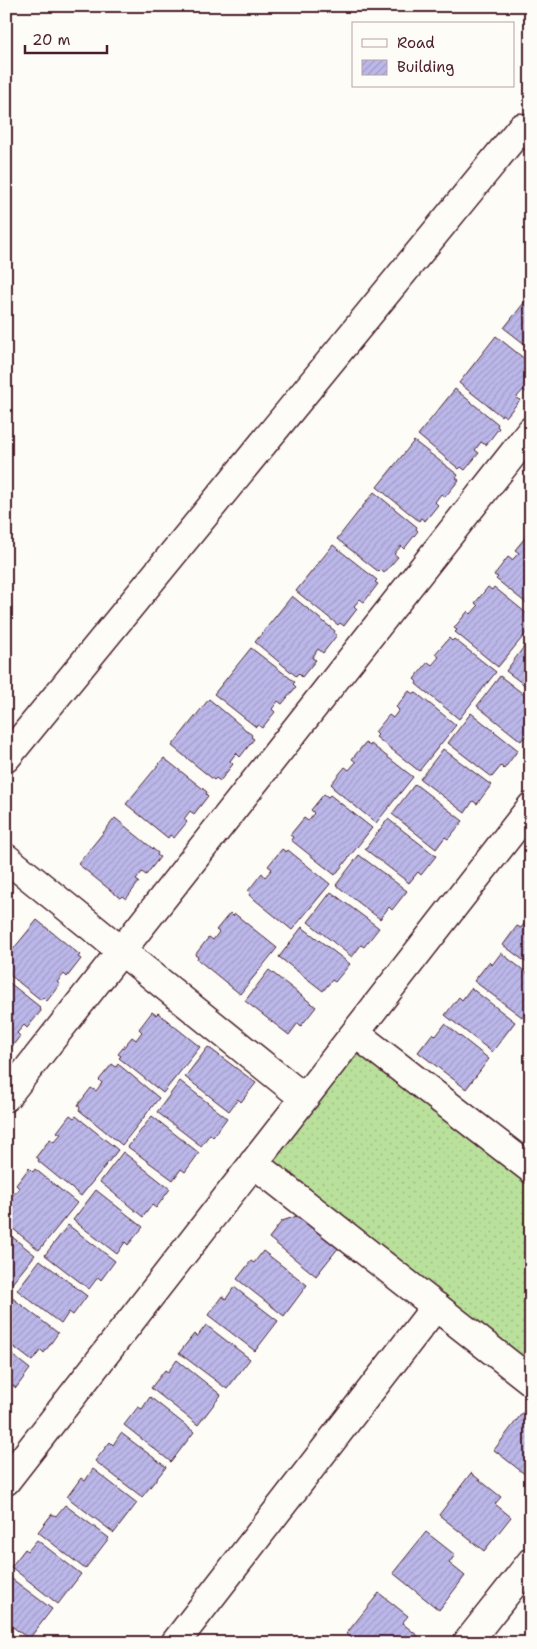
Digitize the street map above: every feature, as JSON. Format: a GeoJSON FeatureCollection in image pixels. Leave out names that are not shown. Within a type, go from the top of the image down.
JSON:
{"type":"FeatureCollection","features":[{"type":"Feature","properties":{"kind":"street"},"geometry":{"type":"LineString","coordinates":[[6,758],[522,128],[531,136]]}},
{"type":"Feature","properties":{"kind":"street"},"geometry":{"type":"LineString","coordinates":[[6,1097],[531,431]]}},
{"type":"Feature","properties":{"kind":"street"},"geometry":{"type":"LineString","coordinates":[[6,1481],[531,807]]}},
{"type":"Feature","properties":{"kind":"street"},"geometry":{"type":"LineString","coordinates":[[6,858],[304,1098]]}},
{"type":"Feature","properties":{"kind":"street"},"geometry":{"type":"LineString","coordinates":[[355,1033],[531,1169]]}},
{"type":"Feature","properties":{"kind":"street"},"geometry":{"type":"LineString","coordinates":[[253,1163],[531,1381]]}},
{"type":"Feature","properties":{"kind":"street"},"geometry":{"type":"LineString","coordinates":[[175,1643],[436,1306]]}},
{"type":"Feature","properties":{"kind":"street"},"geometry":{"type":"LineString","coordinates":[[468,1643],[531,1562]]}},
{"type":"Feature","properties":{"kind":"green space"},"geometry":{"type":"Polygon","coordinates":[[[355,1033],[531,1169],[531,1381],[253,1163],[355,1033]]]}},
{"type":"Feature","properties":{"kind":"building"},"geometry":{"type":"Polygon","coordinates":[[[531,294],[531,349],[504,328],[531,294]]]}},
{"type":"Feature","properties":{"kind":"building"},"geometry":{"type":"Polygon","coordinates":[[[496,336],[531,364],[531,387],[527,393],[523,390],[516,398],[520,400],[506,417],[502,414],[501,416],[459,383],[496,336]]]}},
{"type":"Feature","properties":{"kind":"building"},"geometry":{"type":"Polygon","coordinates":[[[455,389],[498,424],[499,428],[486,445],[481,442],[475,450],[479,453],[465,470],[461,467],[459,469],[418,435],[455,389]]]}},
{"type":"Feature","properties":{"kind":"building"},"geometry":{"type":"Polygon","coordinates":[[[414,441],[458,475],[456,478],[459,480],[445,497],[441,494],[435,502],[438,505],[425,521],[421,518],[419,521],[377,487],[414,441]]]}},
{"type":"Feature","properties":{"kind":"building"},"geometry":{"type":"Polygon","coordinates":[[[374,492],[417,527],[418,531],[404,549],[401,546],[394,554],[398,557],[384,573],[381,570],[379,572],[337,539],[374,492]]]}},
{"type":"Feature","properties":{"kind":"building"},"geometry":{"type":"Polygon","coordinates":[[[529,533],[531,535],[531,607],[496,579],[498,577],[494,575],[508,557],[512,560],[519,553],[515,550],[529,533]]]}},
{"type":"Feature","properties":{"kind":"building"},"geometry":{"type":"Polygon","coordinates":[[[333,545],[377,580],[375,582],[378,584],[364,602],[360,599],[354,606],[357,609],[344,626],[340,623],[338,625],[296,591],[333,545]]]}},
{"type":"Feature","properties":{"kind":"building"},"geometry":{"type":"Polygon","coordinates":[[[488,587],[492,590],[494,587],[531,617],[531,627],[498,667],[455,632],[457,630],[454,628],[468,611],[471,614],[478,606],[475,603],[488,587]]]}},
{"type":"Feature","properties":{"kind":"building"},"geometry":{"type":"Polygon","coordinates":[[[292,596],[335,631],[334,633],[337,635],[323,653],[318,649],[312,658],[316,660],[302,677],[298,673],[296,676],[255,642],[292,596]]]}},
{"type":"Feature","properties":{"kind":"building"},"geometry":{"type":"Polygon","coordinates":[[[449,638],[452,641],[454,639],[496,672],[459,719],[416,684],[417,682],[414,679],[428,662],[432,665],[439,657],[435,654],[449,638]]]}},
{"type":"Feature","properties":{"kind":"building"},"geometry":{"type":"Polygon","coordinates":[[[529,640],[531,642],[531,690],[506,671],[529,640]]]}},
{"type":"Feature","properties":{"kind":"building"},"geometry":{"type":"Polygon","coordinates":[[[251,648],[295,682],[293,684],[296,687],[282,704],[278,701],[272,709],[275,712],[262,728],[258,725],[256,727],[214,694],[251,648]]]}},
{"type":"Feature","properties":{"kind":"building"},"geometry":{"type":"Polygon","coordinates":[[[500,676],[531,700],[531,730],[521,741],[477,706],[500,676]]]}},
{"type":"Feature","properties":{"kind":"building"},"geometry":{"type":"Polygon","coordinates":[[[409,691],[413,694],[415,692],[456,725],[419,771],[376,737],[378,735],[375,732],[389,715],[393,718],[399,710],[396,707],[409,691]]]}},
{"type":"Feature","properties":{"kind":"building"},"geometry":{"type":"Polygon","coordinates":[[[209,699],[252,735],[251,737],[254,739],[240,757],[236,753],[230,761],[233,764],[220,781],[216,778],[214,780],[172,746],[209,699]]]}},
{"type":"Feature","properties":{"kind":"building"},"geometry":{"type":"Polygon","coordinates":[[[471,713],[518,750],[504,769],[501,766],[492,777],[448,743],[471,713]]]}},
{"type":"Feature","properties":{"kind":"building"},"geometry":{"type":"Polygon","coordinates":[[[365,743],[370,746],[371,744],[413,777],[376,823],[333,788],[331,784],[345,767],[349,770],[356,762],[352,759],[365,743]]]}},
{"type":"Feature","properties":{"kind":"building"},"geometry":{"type":"Polygon","coordinates":[[[443,749],[491,785],[477,804],[473,801],[465,813],[420,779],[443,749]]]}},
{"type":"Feature","properties":{"kind":"building"},"geometry":{"type":"Polygon","coordinates":[[[164,758],[207,792],[208,796],[194,814],[190,811],[184,819],[187,822],[174,838],[170,835],[168,838],[126,804],[164,758]]]}},
{"type":"Feature","properties":{"kind":"building"},"geometry":{"type":"Polygon","coordinates":[[[415,784],[463,821],[448,839],[445,837],[436,849],[392,814],[415,784]]]}},
{"type":"Feature","properties":{"kind":"building"},"geometry":{"type":"Polygon","coordinates":[[[324,794],[328,797],[330,795],[372,828],[335,875],[291,840],[293,837],[290,835],[304,818],[308,821],[314,813],[311,810],[324,794]]]}},
{"type":"Feature","properties":{"kind":"building"},"geometry":{"type":"Polygon","coordinates":[[[115,818],[158,853],[157,855],[160,857],[146,875],[142,872],[136,880],[139,882],[126,899],[122,896],[120,898],[78,864],[115,818]]]}},
{"type":"Feature","properties":{"kind":"building"},"geometry":{"type":"Polygon","coordinates":[[[388,819],[436,856],[421,875],[418,872],[409,883],[365,849],[388,819]]]}},
{"type":"Feature","properties":{"kind":"building"},"geometry":{"type":"Polygon","coordinates":[[[282,849],[286,852],[288,850],[330,884],[292,930],[249,895],[248,891],[262,873],[265,877],[272,869],[268,866],[282,849]]]}},
{"type":"Feature","properties":{"kind":"building"},"geometry":{"type":"Polygon","coordinates":[[[359,855],[407,891],[392,910],[389,907],[380,919],[336,885],[359,855]]]}},
{"type":"Feature","properties":{"kind":"building"},"geometry":{"type":"Polygon","coordinates":[[[331,892],[379,928],[364,947],[361,945],[352,957],[308,922],[331,892]]]}},
{"type":"Feature","properties":{"kind":"building"},"geometry":{"type":"Polygon","coordinates":[[[230,913],[233,916],[235,914],[277,948],[240,994],[197,959],[198,957],[195,955],[209,937],[213,940],[219,932],[216,930],[230,913]]]}},
{"type":"Feature","properties":{"kind":"building"},"geometry":{"type":"Polygon","coordinates":[[[529,917],[531,918],[531,966],[503,945],[517,926],[521,928],[529,917]]]}},
{"type":"Feature","properties":{"kind":"building"},"geometry":{"type":"Polygon","coordinates":[[[37,920],[80,955],[78,957],[81,959],[67,977],[64,974],[57,982],[60,984],[47,1001],[43,997],[41,1000],[6,972],[6,958],[37,920]]]}},
{"type":"Feature","properties":{"kind":"building"},"geometry":{"type":"Polygon","coordinates":[[[302,927],[350,964],[335,982],[332,980],[323,991],[279,957],[302,927]]]}},
{"type":"Feature","properties":{"kind":"building"},"geometry":{"type":"Polygon","coordinates":[[[501,953],[531,976],[531,1006],[522,1017],[474,981],[489,962],[492,965],[501,953]]]}},
{"type":"Feature","properties":{"kind":"building"},"geometry":{"type":"Polygon","coordinates":[[[269,970],[316,1007],[301,1026],[298,1023],[289,1035],[245,1001],[269,970]]]}},
{"type":"Feature","properties":{"kind":"building"},"geometry":{"type":"Polygon","coordinates":[[[6,980],[40,1007],[41,1011],[27,1028],[24,1025],[17,1033],[20,1036],[7,1053],[6,980]]]}},
{"type":"Feature","properties":{"kind":"building"},"geometry":{"type":"Polygon","coordinates":[[[471,988],[515,1022],[492,1052],[445,1015],[459,997],[462,1000],[471,988]]]}},
{"type":"Feature","properties":{"kind":"building"},"geometry":{"type":"Polygon","coordinates":[[[152,1012],[156,1015],[158,1013],[200,1047],[163,1093],[119,1058],[121,1056],[118,1054],[132,1037],[136,1040],[142,1032],[139,1029],[152,1012]]]}},
{"type":"Feature","properties":{"kind":"building"},"geometry":{"type":"Polygon","coordinates":[[[445,1024],[489,1059],[466,1089],[418,1052],[433,1033],[436,1036],[445,1024]]]}},
{"type":"Feature","properties":{"kind":"building"},"geometry":{"type":"Polygon","coordinates":[[[208,1047],[256,1083],[241,1102],[238,1099],[229,1111],[185,1077],[208,1047]]]}},
{"type":"Feature","properties":{"kind":"building"},"geometry":{"type":"Polygon","coordinates":[[[112,1064],[116,1067],[118,1064],[159,1098],[122,1145],[79,1110],[78,1105],[91,1088],[96,1091],[102,1083],[99,1080],[112,1064]]]}},
{"type":"Feature","properties":{"kind":"building"},"geometry":{"type":"Polygon","coordinates":[[[180,1081],[227,1118],[213,1137],[210,1134],[201,1146],[157,1112],[180,1081]]]}},
{"type":"Feature","properties":{"kind":"building"},"geometry":{"type":"Polygon","coordinates":[[[70,1115],[74,1118],[76,1116],[118,1150],[81,1196],[38,1161],[39,1159],[36,1157],[50,1139],[54,1142],[61,1134],[57,1132],[70,1115]]]}},
{"type":"Feature","properties":{"kind":"building"},"geometry":{"type":"Polygon","coordinates":[[[152,1116],[199,1153],[185,1172],[181,1169],[173,1180],[128,1147],[152,1116]]]}},
{"type":"Feature","properties":{"kind":"building"},"geometry":{"type":"Polygon","coordinates":[[[123,1152],[170,1189],[156,1208],[152,1205],[143,1217],[100,1182],[123,1152]]]}},
{"type":"Feature","properties":{"kind":"building"},"geometry":{"type":"Polygon","coordinates":[[[29,1168],[33,1172],[35,1169],[77,1203],[39,1250],[6,1223],[6,1196],[9,1193],[12,1196],[19,1188],[16,1185],[29,1168]]]}},
{"type":"Feature","properties":{"kind":"building"},"geometry":{"type":"Polygon","coordinates":[[[96,1190],[143,1227],[128,1245],[125,1242],[117,1254],[73,1220],[96,1190]]]}},
{"type":"Feature","properties":{"kind":"building"},"geometry":{"type":"Polygon","coordinates":[[[300,1215],[339,1247],[316,1276],[269,1238],[282,1221],[300,1215]]]}},
{"type":"Feature","properties":{"kind":"building"},"geometry":{"type":"Polygon","coordinates":[[[68,1225],[115,1261],[101,1280],[98,1277],[89,1289],[45,1255],[68,1225]]]}},
{"type":"Feature","properties":{"kind":"building"},"geometry":{"type":"Polygon","coordinates":[[[6,1232],[35,1255],[6,1291],[6,1232]]]}},
{"type":"Feature","properties":{"kind":"building"},"geometry":{"type":"Polygon","coordinates":[[[263,1251],[307,1285],[284,1316],[237,1279],[251,1261],[254,1263],[263,1251]]]}},
{"type":"Feature","properties":{"kind":"building"},"geometry":{"type":"Polygon","coordinates":[[[40,1260],[87,1296],[73,1315],[69,1312],[61,1324],[17,1290],[40,1260]]]}},
{"type":"Feature","properties":{"kind":"building"},"geometry":{"type":"Polygon","coordinates":[[[234,1287],[278,1321],[255,1351],[208,1315],[222,1296],[226,1299],[234,1287]]]}},
{"type":"Feature","properties":{"kind":"building"},"geometry":{"type":"Polygon","coordinates":[[[11,1297],[58,1333],[44,1353],[41,1350],[32,1361],[6,1341],[6,1303],[11,1297]]]}},
{"type":"Feature","properties":{"kind":"building"},"geometry":{"type":"Polygon","coordinates":[[[206,1325],[250,1359],[227,1389],[179,1353],[194,1334],[197,1337],[206,1325]]]}},
{"type":"Feature","properties":{"kind":"building"},"geometry":{"type":"Polygon","coordinates":[[[6,1350],[30,1369],[16,1388],[12,1385],[6,1393],[6,1350]]]}},
{"type":"Feature","properties":{"kind":"building"},"geometry":{"type":"Polygon","coordinates":[[[177,1360],[221,1395],[198,1425],[151,1388],[165,1370],[168,1372],[177,1360]]]}},
{"type":"Feature","properties":{"kind":"building"},"geometry":{"type":"Polygon","coordinates":[[[150,1397],[194,1432],[171,1462],[124,1425],[138,1407],[142,1409],[150,1397]]]}},
{"type":"Feature","properties":{"kind":"building"},"geometry":{"type":"Polygon","coordinates":[[[526,1408],[531,1412],[531,1479],[494,1450],[526,1408]]]}},
{"type":"Feature","properties":{"kind":"building"},"geometry":{"type":"Polygon","coordinates":[[[121,1433],[166,1467],[142,1497],[95,1461],[110,1442],[113,1445],[121,1433]]]}},
{"type":"Feature","properties":{"kind":"building"},"geometry":{"type":"Polygon","coordinates":[[[93,1469],[137,1503],[114,1533],[67,1497],[81,1478],[85,1481],[93,1469]]]}},
{"type":"Feature","properties":{"kind":"building"},"geometry":{"type":"Polygon","coordinates":[[[471,1473],[501,1497],[495,1504],[511,1517],[484,1551],[439,1515],[471,1473]]]}},
{"type":"Feature","properties":{"kind":"building"},"geometry":{"type":"Polygon","coordinates":[[[65,1505],[109,1538],[85,1569],[38,1532],[52,1514],[56,1516],[65,1505]]]}},
{"type":"Feature","properties":{"kind":"building"},"geometry":{"type":"Polygon","coordinates":[[[426,1532],[455,1555],[449,1563],[465,1576],[439,1610],[393,1573],[426,1532]]]}},
{"type":"Feature","properties":{"kind":"building"},"geometry":{"type":"Polygon","coordinates":[[[37,1540],[81,1574],[58,1604],[11,1567],[25,1549],[28,1551],[37,1540]]]}},
{"type":"Feature","properties":{"kind":"building"},"geometry":{"type":"Polygon","coordinates":[[[8,1576],[52,1609],[29,1639],[6,1622],[6,1578],[8,1576]]]}},
{"type":"Feature","properties":{"kind":"building"},"geometry":{"type":"Polygon","coordinates":[[[379,1593],[408,1616],[402,1623],[418,1636],[413,1643],[357,1643],[346,1634],[379,1593]]]}},
{"type":"Feature","properties":{"kind":"building"},"geometry":{"type":"Polygon","coordinates":[[[6,1630],[23,1643],[6,1643],[6,1630]]]}}]}
